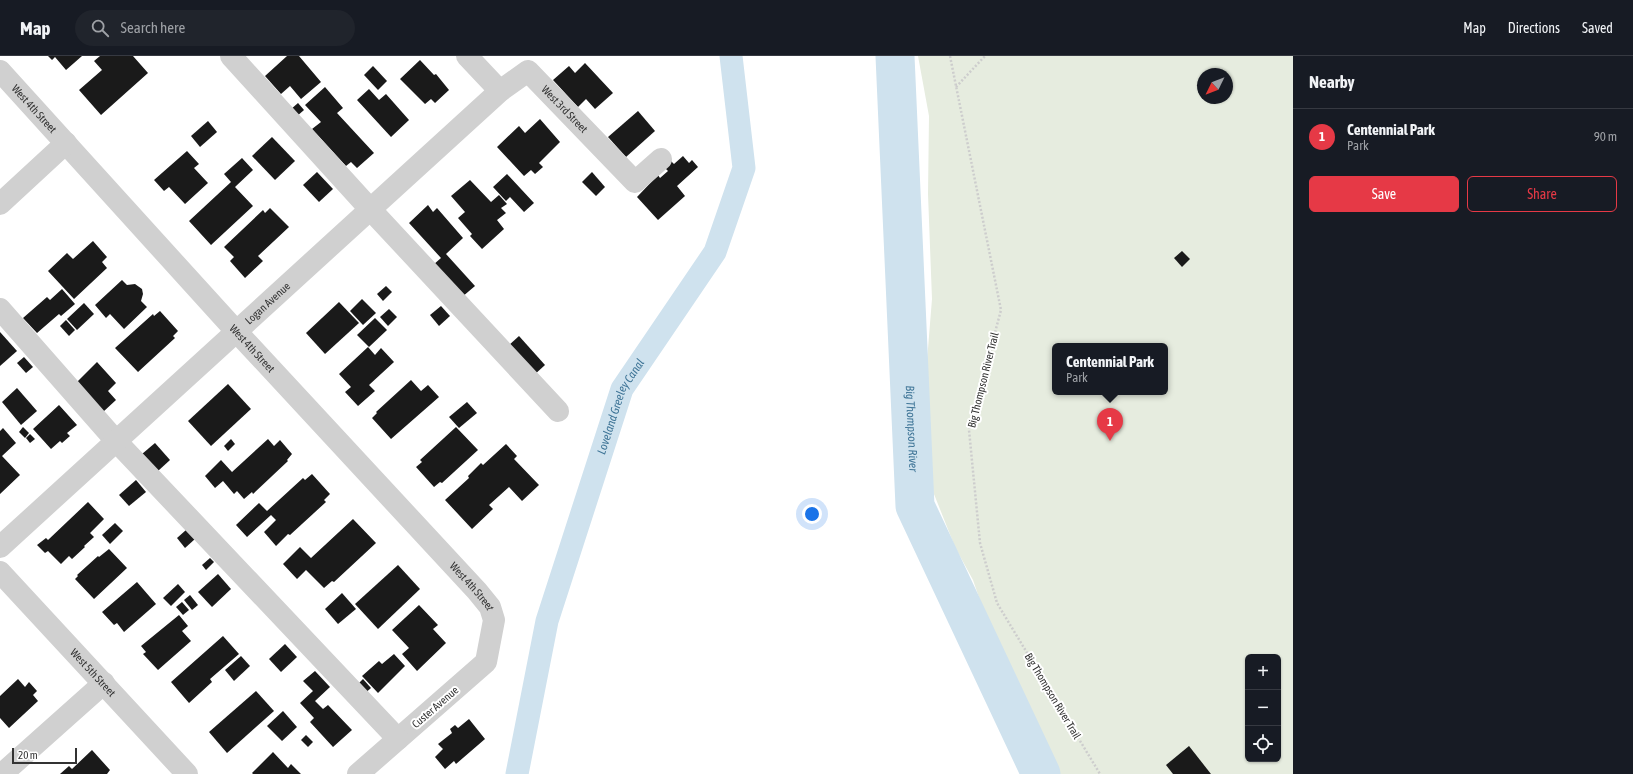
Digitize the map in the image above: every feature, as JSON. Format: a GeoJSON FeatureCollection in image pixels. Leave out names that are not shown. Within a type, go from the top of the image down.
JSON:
{"type":"FeatureCollection","features":[{"type":"Feature","properties":{"kind":"street"},"geometry":{"type":"LineString","coordinates":[[231,56],[370,209],[558,411]]}},
{"type":"Feature","properties":{"kind":"street"},"geometry":{"type":"LineString","coordinates":[[466,56],[500,91]]}},
{"type":"Feature","properties":{"kind":"street","name":"West 4th Street"},"geometry":{"type":"LineString","coordinates":[[0,71],[236,331],[477,591],[490,607],[494,620],[493,629]]}},
{"type":"Feature","properties":{"kind":"street","name":"West 3rd Street"},"geometry":{"type":"LineString","coordinates":[[500,91],[528,71],[634,182],[661,159]]}},
{"type":"Feature","properties":{"kind":"street","name":"Logan Avenue"},"geometry":{"type":"LineString","coordinates":[[0,547],[500,91]]}},
{"type":"Feature","properties":{"kind":"street"},"geometry":{"type":"LineString","coordinates":[[0,204],[66,143]]}},
{"type":"Feature","properties":{"kind":"street"},"geometry":{"type":"LineString","coordinates":[[0,309],[116,440],[398,739]]}},
{"type":"Feature","properties":{"kind":"street","name":"West 5th Street"},"geometry":{"type":"LineString","coordinates":[[0,572],[104,683],[186,774]]}},
{"type":"Feature","properties":{"kind":"street","name":"Custer Avenue"},"geometry":{"type":"LineString","coordinates":[[358,774],[486,662],[493,629]]}},
{"type":"Feature","properties":{"kind":"street"},"geometry":{"type":"LineString","coordinates":[[2,774],[104,683]]}},
{"type":"Feature","properties":{"kind":"path","name":"Big Thompson River Trail"},"geometry":{"type":"LineString","coordinates":[[950,56],[1001,310],[969,430],[980,543],[997,603],[1100,774]]}},
{"type":"Feature","properties":{"kind":"path"},"geometry":{"type":"LineString","coordinates":[[956,87],[985,56]]}},
{"type":"Feature","properties":{"kind":"shaded area"},"geometry":{"type":"Polygon","coordinates":[[[918,56],[1293,56],[1293,774],[1054,774],[1017,683],[985,615],[973,580],[955,547],[930,484],[924,398],[932,299],[928,194],[929,116],[918,56]]]}},
{"type":"Feature","properties":{"kind":"building"},"geometry":{"type":"Polygon","coordinates":[[[48,56],[82,56],[66,70],[55,57],[52,60],[48,56]]]}},
{"type":"Feature","properties":{"kind":"building"},"geometry":{"type":"Polygon","coordinates":[[[100,56],[133,56],[148,73],[101,115],[79,90],[102,70],[94,61],[100,56]]]}},
{"type":"Feature","properties":{"kind":"building"},"geometry":{"type":"Polygon","coordinates":[[[287,56],[299,56],[321,82],[301,99],[290,86],[281,94],[265,76],[287,56]]]}},
{"type":"Feature","properties":{"kind":"building"},"geometry":{"type":"Polygon","coordinates":[[[420,60],[434,75],[436,74],[449,90],[435,103],[431,99],[425,104],[400,79],[420,60]]]}},
{"type":"Feature","properties":{"kind":"building"},"geometry":{"type":"Polygon","coordinates":[[[585,63],[613,93],[595,109],[586,99],[578,107],[553,80],[569,66],[575,73],[585,63]]]}},
{"type":"Feature","properties":{"kind":"building"},"geometry":{"type":"Polygon","coordinates":[[[373,66],[387,81],[378,90],[364,75],[373,66]]]}},
{"type":"Feature","properties":{"kind":"building"},"geometry":{"type":"Polygon","coordinates":[[[325,87],[343,108],[337,113],[374,153],[357,168],[351,162],[346,166],[312,129],[321,122],[305,105],[325,87]]]}},
{"type":"Feature","properties":{"kind":"building"},"geometry":{"type":"Polygon","coordinates":[[[369,89],[379,100],[386,94],[409,120],[391,137],[357,100],[369,89]]]}},
{"type":"Feature","properties":{"kind":"building"},"geometry":{"type":"Polygon","coordinates":[[[298,103],[304,110],[296,117],[290,110],[298,103]]]}},
{"type":"Feature","properties":{"kind":"building"},"geometry":{"type":"Polygon","coordinates":[[[638,111],[655,131],[626,157],[608,137],[638,111]]]}},
{"type":"Feature","properties":{"kind":"building"},"geometry":{"type":"Polygon","coordinates":[[[540,119],[560,142],[539,163],[543,167],[535,174],[531,170],[524,176],[497,147],[519,126],[525,133],[540,119]]]}},
{"type":"Feature","properties":{"kind":"building"},"geometry":{"type":"Polygon","coordinates":[[[208,121],[217,132],[200,147],[191,136],[208,121]]]}},
{"type":"Feature","properties":{"kind":"building"},"geometry":{"type":"Polygon","coordinates":[[[272,137],[295,161],[275,180],[252,156],[272,137]]]}},
{"type":"Feature","properties":{"kind":"building"},"geometry":{"type":"Polygon","coordinates":[[[187,151],[199,164],[194,168],[208,183],[185,204],[169,187],[164,191],[154,180],[187,151]]]}},
{"type":"Feature","properties":{"kind":"building"},"geometry":{"type":"Polygon","coordinates":[[[683,156],[689,163],[692,160],[698,167],[677,186],[685,196],[658,220],[637,197],[658,175],[660,178],[668,171],[664,167],[671,161],[674,164],[683,156]]]}},
{"type":"Feature","properties":{"kind":"building"},"geometry":{"type":"Polygon","coordinates":[[[242,158],[253,170],[235,187],[253,206],[211,245],[189,221],[231,182],[224,174],[242,158]]]}},
{"type":"Feature","properties":{"kind":"building"},"geometry":{"type":"Polygon","coordinates":[[[317,172],[333,189],[319,202],[303,185],[317,172]]]}},
{"type":"Feature","properties":{"kind":"building"},"geometry":{"type":"Polygon","coordinates":[[[592,172],[605,187],[596,196],[582,182],[592,172]]]}},
{"type":"Feature","properties":{"kind":"building"},"geometry":{"type":"Polygon","coordinates":[[[507,174],[534,203],[524,212],[510,197],[506,201],[493,187],[507,174]]]}},
{"type":"Feature","properties":{"kind":"building"},"geometry":{"type":"Polygon","coordinates":[[[470,180],[491,202],[499,195],[507,204],[501,208],[506,213],[497,220],[504,229],[482,249],[470,236],[472,234],[458,218],[465,212],[451,196],[470,180]]]}},
{"type":"Feature","properties":{"kind":"building"},"geometry":{"type":"Polygon","coordinates":[[[428,205],[433,212],[437,208],[463,238],[446,254],[475,286],[462,297],[433,265],[441,258],[409,223],[428,205]]]}},
{"type":"Feature","properties":{"kind":"building"},"geometry":{"type":"Polygon","coordinates":[[[270,208],[289,227],[258,256],[263,261],[245,278],[230,261],[234,257],[224,247],[263,210],[265,213],[270,208]]]}},
{"type":"Feature","properties":{"kind":"building"},"geometry":{"type":"Polygon","coordinates":[[[93,241],[107,257],[102,262],[107,268],[74,299],[48,271],[67,253],[73,259],[93,241]]]}},
{"type":"Feature","properties":{"kind":"building"},"geometry":{"type":"Polygon","coordinates":[[[1182,251],[1190,259],[1182,267],[1174,258],[1182,251]]]}},
{"type":"Feature","properties":{"kind":"building"},"geometry":{"type":"Polygon","coordinates":[[[122,280],[127,285],[135,284],[142,289],[143,294],[141,301],[147,307],[124,329],[110,314],[106,318],[95,305],[122,280]]]}},
{"type":"Feature","properties":{"kind":"building"},"geometry":{"type":"Polygon","coordinates":[[[386,286],[392,292],[383,301],[377,294],[386,286]]]}},
{"type":"Feature","properties":{"kind":"building"},"geometry":{"type":"Polygon","coordinates":[[[62,289],[75,304],[61,316],[59,314],[37,333],[23,318],[47,297],[50,300],[62,289]]]}},
{"type":"Feature","properties":{"kind":"building"},"geometry":{"type":"Polygon","coordinates":[[[362,299],[376,313],[363,325],[350,311],[362,299]]]}},
{"type":"Feature","properties":{"kind":"building"},"geometry":{"type":"Polygon","coordinates":[[[339,302],[359,323],[325,354],[306,333],[339,302]]]}},
{"type":"Feature","properties":{"kind":"building"},"geometry":{"type":"Polygon","coordinates":[[[84,303],[94,314],[77,330],[67,319],[84,303]]]}},
{"type":"Feature","properties":{"kind":"building"},"geometry":{"type":"Polygon","coordinates":[[[441,306],[450,316],[439,326],[430,315],[441,306]]]}},
{"type":"Feature","properties":{"kind":"building"},"geometry":{"type":"Polygon","coordinates":[[[389,309],[397,317],[388,326],[380,317],[389,309]]]}},
{"type":"Feature","properties":{"kind":"building"},"geometry":{"type":"Polygon","coordinates":[[[160,311],[178,331],[173,336],[175,338],[138,372],[115,348],[153,314],[154,316],[160,311]]]}},
{"type":"Feature","properties":{"kind":"building"},"geometry":{"type":"Polygon","coordinates":[[[375,318],[387,330],[369,347],[357,335],[375,318]]]}},
{"type":"Feature","properties":{"kind":"building"},"geometry":{"type":"Polygon","coordinates":[[[66,320],[75,330],[69,336],[60,326],[66,320]]]}},
{"type":"Feature","properties":{"kind":"building"},"geometry":{"type":"Polygon","coordinates":[[[0,332],[17,351],[0,366],[0,332]]]}},
{"type":"Feature","properties":{"kind":"building"},"geometry":{"type":"Polygon","coordinates":[[[519,336],[545,365],[533,376],[507,347],[519,336]]]}},
{"type":"Feature","properties":{"kind":"building"},"geometry":{"type":"Polygon","coordinates":[[[368,347],[375,355],[381,348],[394,362],[369,385],[375,391],[358,406],[345,392],[351,387],[339,374],[368,347]]]}},
{"type":"Feature","properties":{"kind":"building"},"geometry":{"type":"Polygon","coordinates":[[[24,357],[33,367],[26,373],[17,363],[24,357]]]}},
{"type":"Feature","properties":{"kind":"building"},"geometry":{"type":"Polygon","coordinates":[[[97,362],[116,383],[108,391],[116,400],[103,412],[76,383],[97,362]]]}},
{"type":"Feature","properties":{"kind":"building"},"geometry":{"type":"Polygon","coordinates":[[[411,380],[421,391],[428,385],[439,397],[391,439],[372,418],[377,413],[376,412],[411,380]]]}},
{"type":"Feature","properties":{"kind":"building"},"geometry":{"type":"Polygon","coordinates":[[[228,384],[251,409],[211,446],[188,421],[228,384]]]}},
{"type":"Feature","properties":{"kind":"building"},"geometry":{"type":"Polygon","coordinates":[[[17,388],[37,411],[21,425],[2,402],[17,388]]]}},
{"type":"Feature","properties":{"kind":"building"},"geometry":{"type":"Polygon","coordinates":[[[467,402],[477,413],[459,428],[449,417],[467,402]]]}},
{"type":"Feature","properties":{"kind":"building"},"geometry":{"type":"Polygon","coordinates":[[[59,405],[77,425],[67,433],[70,436],[62,443],[60,441],[51,449],[33,429],[59,405]]]}},
{"type":"Feature","properties":{"kind":"building"},"geometry":{"type":"Polygon","coordinates":[[[23,427],[29,433],[25,438],[19,432],[23,427]]]}},
{"type":"Feature","properties":{"kind":"building"},"geometry":{"type":"Polygon","coordinates":[[[456,427],[478,450],[442,483],[440,482],[434,487],[416,467],[422,462],[420,460],[456,427]]]}},
{"type":"Feature","properties":{"kind":"building"},"geometry":{"type":"Polygon","coordinates":[[[3,428],[16,443],[2,456],[20,475],[0,494],[0,431],[3,428]]]}},
{"type":"Feature","properties":{"kind":"building"},"geometry":{"type":"Polygon","coordinates":[[[30,434],[35,439],[30,443],[26,438],[30,434]]]}},
{"type":"Feature","properties":{"kind":"building"},"geometry":{"type":"Polygon","coordinates":[[[231,439],[235,444],[228,451],[224,446],[231,439]]]}},
{"type":"Feature","properties":{"kind":"building"},"geometry":{"type":"Polygon","coordinates":[[[268,439],[274,446],[280,440],[292,454],[287,460],[288,461],[253,494],[252,492],[244,499],[237,491],[234,494],[223,481],[215,488],[205,476],[221,460],[232,472],[268,439]]]}},
{"type":"Feature","properties":{"kind":"building"},"geometry":{"type":"Polygon","coordinates":[[[155,443],[170,460],[158,471],[142,454],[155,443]]]}},
{"type":"Feature","properties":{"kind":"building"},"geometry":{"type":"Polygon","coordinates":[[[506,444],[517,456],[514,459],[539,485],[522,501],[509,487],[489,505],[493,509],[472,529],[445,500],[469,478],[468,476],[481,463],[483,465],[506,444]]]}},
{"type":"Feature","properties":{"kind":"building"},"geometry":{"type":"Polygon","coordinates":[[[312,474],[330,494],[324,500],[326,502],[276,546],[264,532],[276,520],[271,515],[247,537],[236,525],[259,503],[267,511],[303,478],[305,480],[312,474]]]}},
{"type":"Feature","properties":{"kind":"building"},"geometry":{"type":"Polygon","coordinates":[[[136,480],[146,492],[129,506],[119,495],[136,480]]]}},
{"type":"Feature","properties":{"kind":"building"},"geometry":{"type":"Polygon","coordinates":[[[88,502],[104,519],[90,533],[94,537],[84,546],[85,547],[72,559],[69,556],[61,564],[48,551],[45,553],[37,545],[46,538],[48,540],[88,502]]]}},
{"type":"Feature","properties":{"kind":"building"},"geometry":{"type":"Polygon","coordinates":[[[353,519],[376,543],[334,582],[332,581],[324,588],[306,570],[297,579],[283,564],[300,547],[311,558],[353,519]]]}},
{"type":"Feature","properties":{"kind":"building"},"geometry":{"type":"Polygon","coordinates":[[[115,523],[123,531],[110,544],[102,535],[115,523]]]}},
{"type":"Feature","properties":{"kind":"building"},"geometry":{"type":"Polygon","coordinates":[[[186,530],[195,539],[185,548],[177,538],[186,530]]]}},
{"type":"Feature","properties":{"kind":"building"},"geometry":{"type":"Polygon","coordinates":[[[109,549],[127,568],[94,599],[75,579],[78,576],[77,575],[98,556],[99,557],[109,549]]]}},
{"type":"Feature","properties":{"kind":"building"},"geometry":{"type":"Polygon","coordinates":[[[210,558],[214,562],[206,570],[202,565],[210,558]]]}},
{"type":"Feature","properties":{"kind":"building"},"geometry":{"type":"Polygon","coordinates":[[[398,565],[420,589],[378,629],[355,604],[398,565]]]}},
{"type":"Feature","properties":{"kind":"building"},"geometry":{"type":"Polygon","coordinates":[[[218,574],[231,589],[212,607],[198,592],[218,574]]]}},
{"type":"Feature","properties":{"kind":"building"},"geometry":{"type":"Polygon","coordinates":[[[137,582],[156,604],[124,632],[117,623],[114,625],[102,612],[137,582]]]}},
{"type":"Feature","properties":{"kind":"building"},"geometry":{"type":"Polygon","coordinates":[[[178,584],[185,592],[171,606],[163,598],[178,584]]]}},
{"type":"Feature","properties":{"kind":"building"},"geometry":{"type":"Polygon","coordinates":[[[342,593],[356,609],[338,624],[325,609],[342,593]]]}},
{"type":"Feature","properties":{"kind":"building"},"geometry":{"type":"Polygon","coordinates":[[[190,595],[198,605],[192,610],[184,600],[190,595]]]}},
{"type":"Feature","properties":{"kind":"building"},"geometry":{"type":"Polygon","coordinates":[[[182,602],[189,610],[183,615],[176,607],[182,602]]]}},
{"type":"Feature","properties":{"kind":"building"},"geometry":{"type":"Polygon","coordinates":[[[419,605],[438,625],[433,629],[446,643],[417,671],[402,654],[409,648],[392,630],[419,605]]]}},
{"type":"Feature","properties":{"kind":"building"},"geometry":{"type":"Polygon","coordinates":[[[179,615],[188,626],[182,631],[191,641],[158,670],[143,654],[146,652],[141,646],[179,615]]]}},
{"type":"Feature","properties":{"kind":"building"},"geometry":{"type":"Polygon","coordinates":[[[223,636],[239,654],[210,679],[212,682],[189,703],[171,682],[223,636]]]}},
{"type":"Feature","properties":{"kind":"building"},"geometry":{"type":"Polygon","coordinates":[[[285,644],[297,657],[281,672],[269,659],[285,644]]]}},
{"type":"Feature","properties":{"kind":"building"},"geometry":{"type":"Polygon","coordinates":[[[394,654],[405,666],[378,693],[362,676],[379,661],[382,664],[394,654]]]}},
{"type":"Feature","properties":{"kind":"building"},"geometry":{"type":"Polygon","coordinates":[[[241,656],[250,666],[234,681],[225,670],[241,656]]]}},
{"type":"Feature","properties":{"kind":"building"},"geometry":{"type":"Polygon","coordinates":[[[315,671],[330,687],[315,701],[323,709],[328,705],[352,730],[333,747],[310,722],[314,718],[300,703],[313,691],[303,681],[315,671]]]}},
{"type":"Feature","properties":{"kind":"building"},"geometry":{"type":"Polygon","coordinates":[[[18,679],[25,687],[29,682],[37,691],[33,695],[38,701],[9,728],[0,718],[0,696],[18,679]]]}},
{"type":"Feature","properties":{"kind":"building"},"geometry":{"type":"Polygon","coordinates":[[[363,679],[371,688],[363,695],[355,687],[363,679]]]}},
{"type":"Feature","properties":{"kind":"building"},"geometry":{"type":"Polygon","coordinates":[[[256,691],[274,711],[227,753],[209,732],[256,691]]]}},
{"type":"Feature","properties":{"kind":"building"},"geometry":{"type":"Polygon","coordinates":[[[283,711],[297,727],[282,741],[267,726],[283,711]]]}},
{"type":"Feature","properties":{"kind":"building"},"geometry":{"type":"Polygon","coordinates":[[[469,719],[485,739],[456,764],[454,761],[445,769],[435,757],[443,749],[438,744],[452,733],[450,729],[455,725],[458,728],[469,719]]]}},
{"type":"Feature","properties":{"kind":"building"},"geometry":{"type":"Polygon","coordinates":[[[306,735],[313,742],[308,747],[301,740],[306,735]]]}},
{"type":"Feature","properties":{"kind":"building"},"geometry":{"type":"Polygon","coordinates":[[[1189,746],[1211,774],[1173,774],[1166,765],[1189,746]]]}},
{"type":"Feature","properties":{"kind":"building"},"geometry":{"type":"Polygon","coordinates":[[[92,750],[110,770],[107,774],[60,774],[69,766],[72,769],[92,750]]]}},
{"type":"Feature","properties":{"kind":"building"},"geometry":{"type":"Polygon","coordinates":[[[273,752],[288,768],[291,764],[301,774],[253,774],[252,773],[273,752]]]}},
{"type":"Feature","properties":{"kind":"waterway","name":"Loveland Greeley Canal"},"geometry":{"type":"LineString","coordinates":[[517,774],[547,621],[622,389],[715,252],[744,168],[731,56]]}},
{"type":"Feature","properties":{"kind":"waterway","name":"Big Thompson River"},"geometry":{"type":"LineString","coordinates":[[895,56],[915,506],[1041,774]]}},
{"type":"Feature","properties":{"kind":"place","name":"Centennial Park"},"geometry":{"type":"Point","coordinates":[1110,441]}}]}
